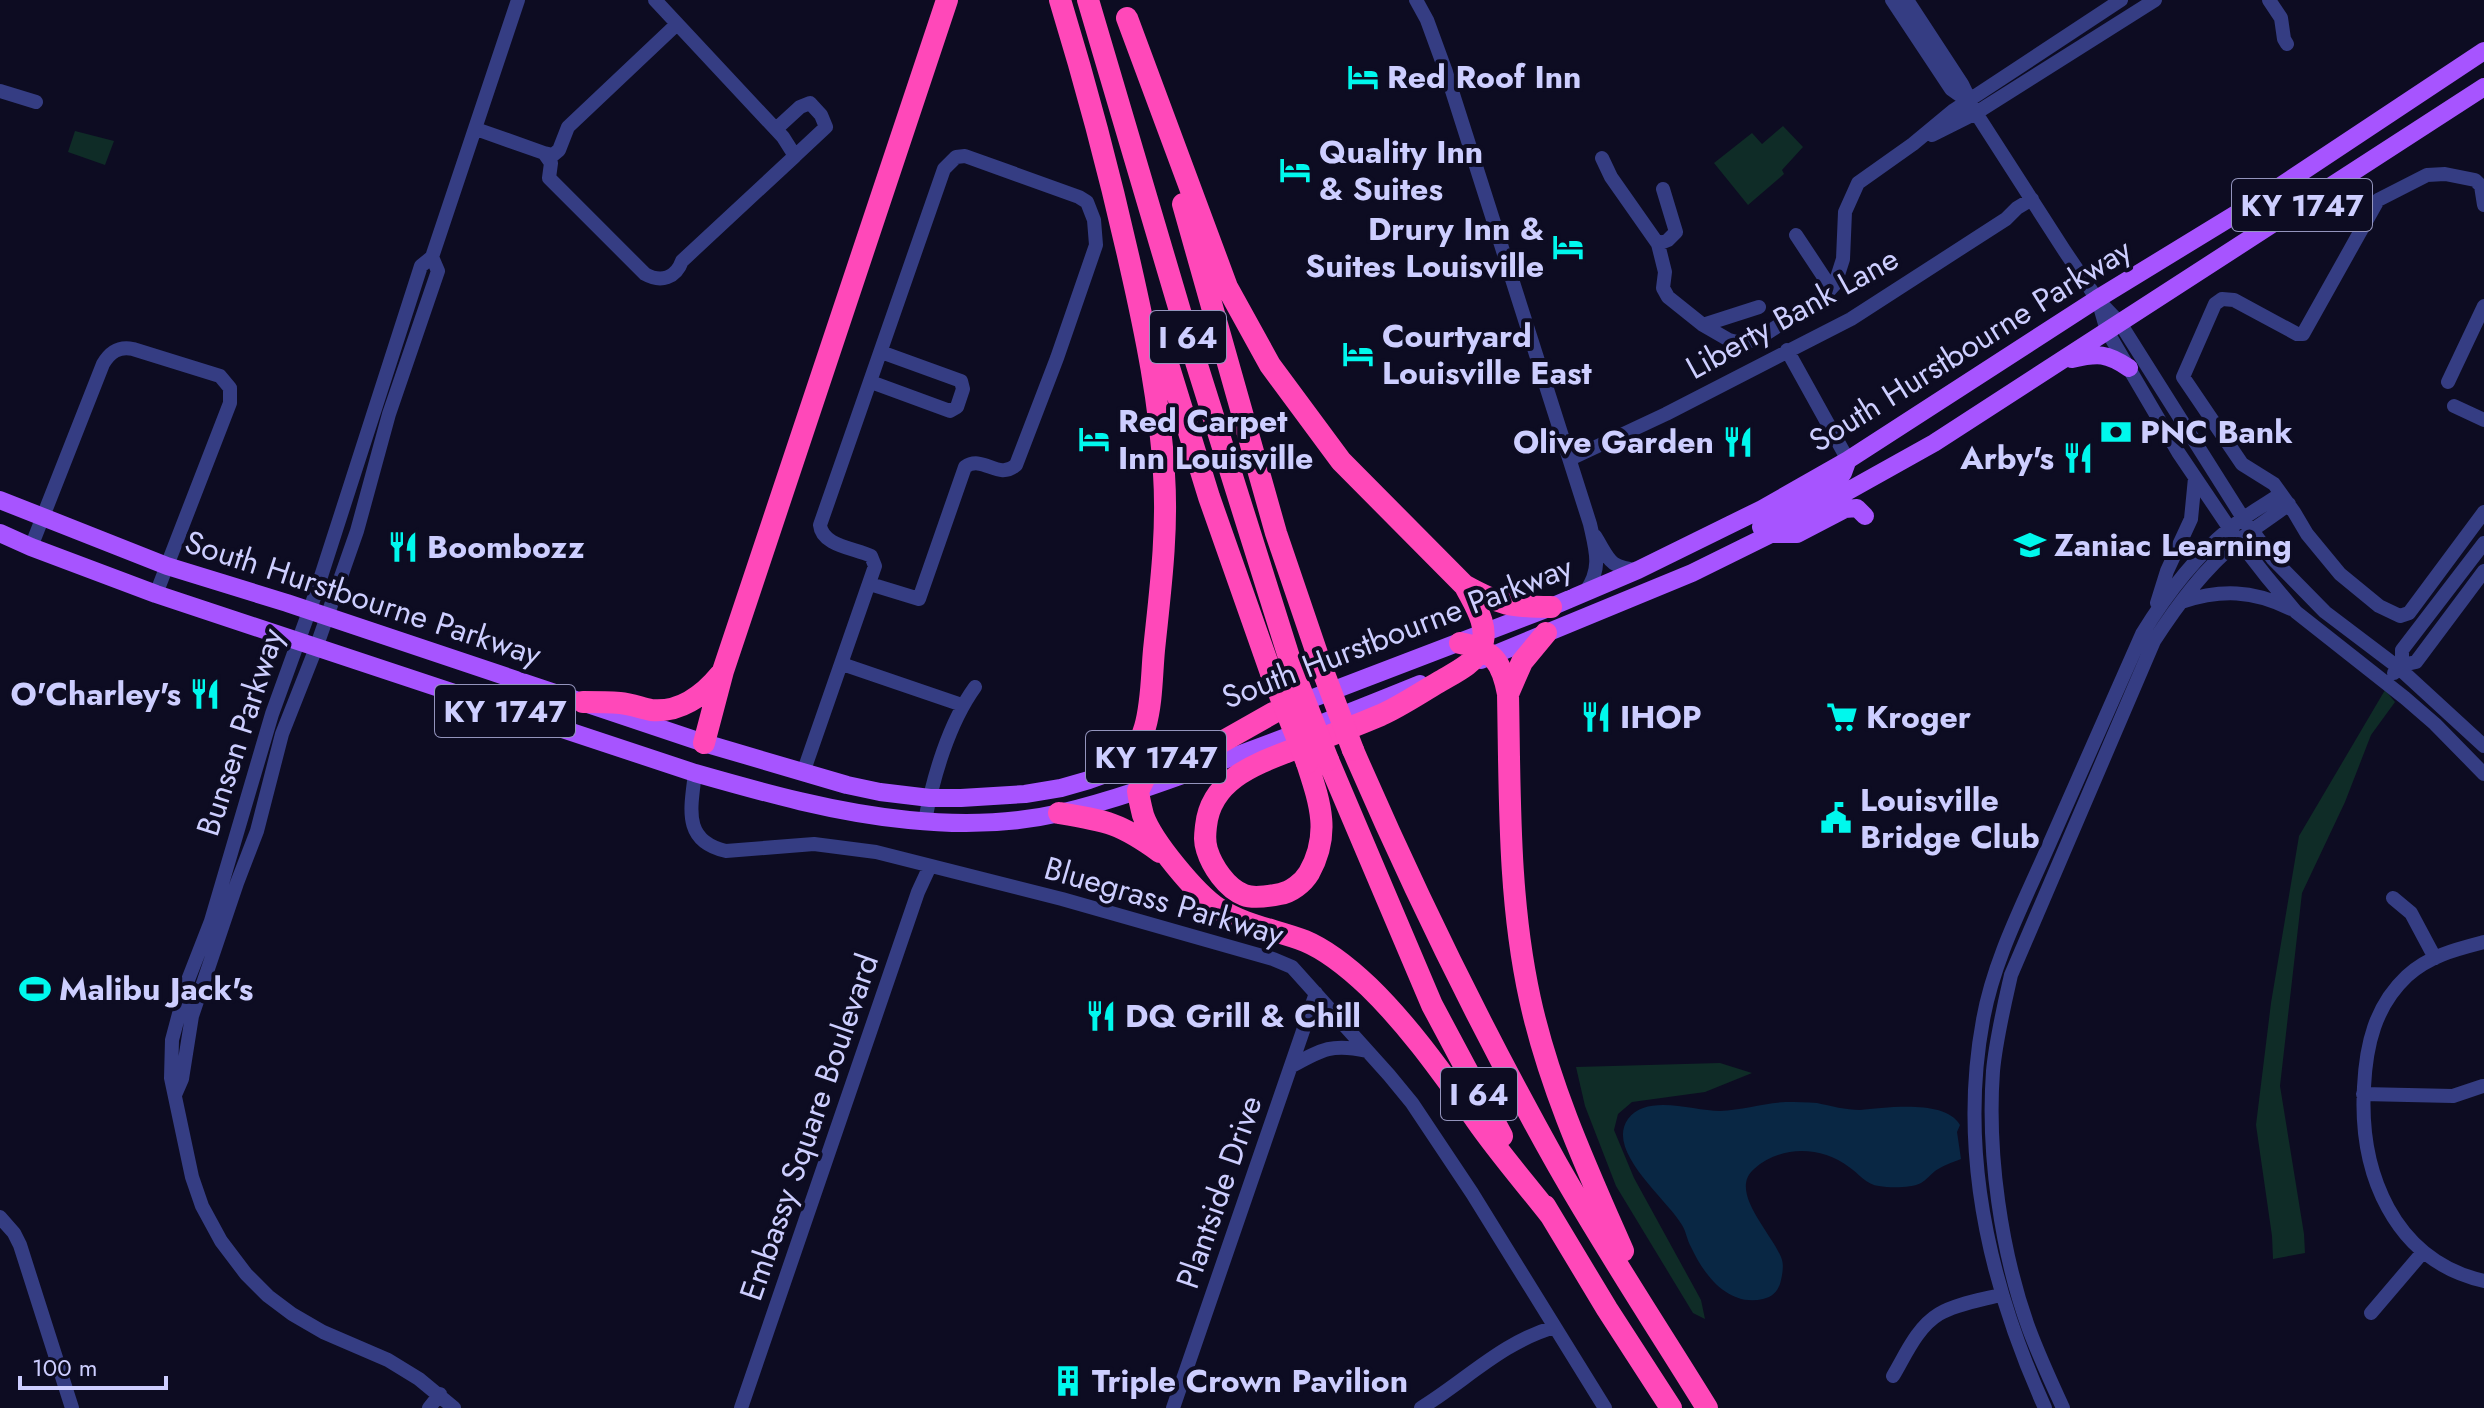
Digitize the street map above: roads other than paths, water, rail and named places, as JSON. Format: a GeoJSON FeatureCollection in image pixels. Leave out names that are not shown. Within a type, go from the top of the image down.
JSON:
{"type":"FeatureCollection","features":[{"type":"Feature","properties":{"kind":"highway"},"geometry":{"type":"LineString","coordinates":[[704,743],[723,671],[947,0]]}},
{"type":"Feature","properties":{"kind":"highway"},"geometry":{"type":"LineString","coordinates":[[1060,0],[1110,173],[1152,363],[1164,475],[1165,521],[1145,730],[1136,751],[1114,772]]}},
{"type":"Feature","properties":{"kind":"highway","name":"I 64"},"geometry":{"type":"LineString","coordinates":[[1088,0],[1185,326],[1294,673],[1317,762],[1432,1005],[1493,1120],[1671,1408]]}},
{"type":"Feature","properties":{"kind":"highway"},"geometry":{"type":"LineString","coordinates":[[1125,9],[1227,287],[1270,365],[1341,461],[1464,585],[1487,598],[1514,607],[1551,607]]}},
{"type":"Feature","properties":{"kind":"highway","name":"I 64"},"geometry":{"type":"LineString","coordinates":[[1125,9],[1276,533],[1353,750],[1393,841],[1483,1027],[1558,1166],[1707,1408]]}},
{"type":"Feature","properties":{"kind":"highway"},"geometry":{"type":"LineString","coordinates":[[1110,173],[1209,497],[1271,673],[1317,762],[1322,826],[1318,857],[1305,879],[1287,893],[1265,897],[1244,895],[1211,864],[1204,841],[1207,815],[1218,792],[1235,776],[1255,764],[1384,714],[1462,668],[1479,645],[1480,616],[1464,585]]}},
{"type":"Feature","properties":{"kind":"highway"},"geometry":{"type":"LineString","coordinates":[[1508,694],[1522,662],[1546,633]]}},
{"type":"Feature","properties":{"kind":"highway"},"geometry":{"type":"LineString","coordinates":[[1479,645],[1504,673],[1508,694],[1511,855],[1530,999],[1558,1096],[1625,1257],[1634,1291]]}},
{"type":"Feature","properties":{"kind":"highway"},"geometry":{"type":"LineString","coordinates":[[583,702],[670,709],[691,701],[708,689],[723,671]]}},
{"type":"Feature","properties":{"kind":"highway"},"geometry":{"type":"LineString","coordinates":[[1273,713],[1213,747],[1147,773],[1138,791],[1148,826],[1193,885],[1219,909],[1248,923],[1316,946],[1367,985],[1430,1056],[1551,1216]]}},
{"type":"Feature","properties":{"kind":"highway"},"geometry":{"type":"LineString","coordinates":[[1059,813],[1106,821],[1127,829],[1174,862]]}},
{"type":"Feature","properties":{"kind":"main road","name":"South Hurstbourne Parkway"},"geometry":{"type":"LineString","coordinates":[[1479,645],[1551,607],[1707,537],[1848,460],[2097,299],[2264,197],[2484,51]]}},
{"type":"Feature","properties":{"kind":"main road","name":"South Hurstbourne Parkway"},"geometry":{"type":"LineString","coordinates":[[0,500],[167,566],[803,773],[880,792],[930,798],[1025,794],[1061,788],[1114,772],[1273,713],[1479,645],[1546,633],[1737,552],[1934,443],[2484,87]]}},
{"type":"Feature","properties":{"kind":"main road"},"geometry":{"type":"LineString","coordinates":[[2066,360],[2098,354],[2129,368]]}},
{"type":"Feature","properties":{"kind":"main road"},"geometry":{"type":"LineString","coordinates":[[1737,552],[1765,523],[1836,482],[1848,460]]}},
{"type":"Feature","properties":{"kind":"main road"},"geometry":{"type":"LineString","coordinates":[[1771,534],[1797,534],[1845,509],[1857,508],[1865,516],[1876,475]]}},
{"type":"Feature","properties":{"kind":"main road","name":"South Hurstbourne Parkway"},"geometry":{"type":"LineString","coordinates":[[0,533],[156,594],[695,773],[820,805],[910,820],[1015,819],[1059,813],[1138,791],[1287,738],[1462,668]]}},
{"type":"Feature","properties":{"kind":"main road"},"geometry":{"type":"LineString","coordinates":[[1692,573],[1690,565],[1707,537]]}},
{"type":"Feature","properties":{"kind":"main road"},"geometry":{"type":"LineString","coordinates":[[695,773],[704,743]]}},
{"type":"Feature","properties":{"kind":"street","name":"Bunsen Parkway"},"geometry":{"type":"LineString","coordinates":[[454,1408],[440,1394],[388,1360],[323,1332],[292,1314],[246,1274],[221,1241],[202,1206],[189,1165],[175,1095],[182,1079],[192,1016],[257,831],[282,734],[296,695],[307,644],[357,531],[389,414],[438,271],[432,257],[518,0]]}},
{"type":"Feature","properties":{"kind":"street"},"geometry":{"type":"LineString","coordinates":[[655,0],[776,129],[795,156]]}},
{"type":"Feature","properties":{"kind":"street"},"geometry":{"type":"LineString","coordinates":[[1416,0],[1427,20],[1446,72],[1591,529],[1597,566],[1595,578],[1585,592]]}},
{"type":"Feature","properties":{"kind":"street"},"geometry":{"type":"LineString","coordinates":[[1892,0],[1916,25],[1962,84],[1972,107],[2114,327],[2273,559],[2325,612],[2401,666],[2484,746]]}},
{"type":"Feature","properties":{"kind":"street"},"geometry":{"type":"LineString","coordinates":[[1907,0],[1916,25]]}},
{"type":"Feature","properties":{"kind":"street"},"geometry":{"type":"LineString","coordinates":[[1972,107],[2121,0]]}},
{"type":"Feature","properties":{"kind":"street"},"geometry":{"type":"LineString","coordinates":[[1602,158],[1611,177],[1658,244],[1664,265],[1664,293],[1703,325],[1729,340],[1748,342],[1812,304],[1831,288],[1842,266],[1845,212],[1854,189],[1866,176],[1972,107],[2155,0]]}},
{"type":"Feature","properties":{"kind":"street"},"geometry":{"type":"LineString","coordinates":[[2269,0],[2281,18],[2287,44]]}},
{"type":"Feature","properties":{"kind":"street"},"geometry":{"type":"LineString","coordinates":[[476,129],[553,155],[559,150],[568,127],[677,24]]}},
{"type":"Feature","properties":{"kind":"street"},"geometry":{"type":"LineString","coordinates":[[0,91],[36,102]]}},
{"type":"Feature","properties":{"kind":"street"},"geometry":{"type":"LineString","coordinates":[[544,153],[551,163],[549,178],[635,264],[653,279],[668,278],[675,274],[682,261],[826,127],[821,115],[810,103],[800,107],[776,129]]}},
{"type":"Feature","properties":{"kind":"street"},"geometry":{"type":"LineString","coordinates":[[803,773],[875,566],[871,556],[826,539],[820,531],[944,169],[956,157],[965,156],[1087,202],[1094,220],[1096,245],[1016,465],[1002,471],[977,462],[965,467],[919,599],[870,584]]}},
{"type":"Feature","properties":{"kind":"street"},"geometry":{"type":"LineString","coordinates":[[2484,205],[2481,186],[2475,180],[2445,174],[2427,175],[2378,200],[2303,334],[2297,334],[2234,300],[2222,299],[2215,304],[2183,377],[2242,464],[2268,479],[2319,550],[2350,584],[2379,606],[2400,616],[2409,613],[2484,512]]}},
{"type":"Feature","properties":{"kind":"street"},"geometry":{"type":"LineString","coordinates":[[1658,244],[1676,232],[1663,189]]}},
{"type":"Feature","properties":{"kind":"street","name":"Liberty Bank Lane"},"geometry":{"type":"LineString","coordinates":[[1570,459],[1589,453],[1851,319],[2032,199]]}},
{"type":"Feature","properties":{"kind":"street"},"geometry":{"type":"LineString","coordinates":[[1796,235],[1831,288]]}},
{"type":"Feature","properties":{"kind":"street"},"geometry":{"type":"LineString","coordinates":[[2448,382],[2484,306]]}},
{"type":"Feature","properties":{"kind":"street"},"geometry":{"type":"LineString","coordinates":[[1703,325],[1759,307]]}},
{"type":"Feature","properties":{"kind":"street"},"geometry":{"type":"LineString","coordinates":[[2114,327],[2129,368],[2195,478],[2234,534],[2296,612]]}},
{"type":"Feature","properties":{"kind":"street"},"geometry":{"type":"LineString","coordinates":[[871,382],[950,411],[957,407],[963,389],[961,381],[884,346]]}},
{"type":"Feature","properties":{"kind":"street"},"geometry":{"type":"LineString","coordinates":[[31,547],[103,364],[113,352],[121,348],[133,349],[220,376],[230,388],[230,403],[156,594]]}},
{"type":"Feature","properties":{"kind":"street"},"geometry":{"type":"LineString","coordinates":[[1787,350],[1848,460]]}},
{"type":"Feature","properties":{"kind":"street"},"geometry":{"type":"LineString","coordinates":[[2454,406],[2484,420]]}},
{"type":"Feature","properties":{"kind":"street"},"geometry":{"type":"LineString","coordinates":[[2154,615],[2167,571],[2191,519],[2195,478]]}},
{"type":"Feature","properties":{"kind":"street"},"geometry":{"type":"LineString","coordinates":[[2063,1408],[2025,1316],[1997,1199],[1993,1119],[1995,1059],[2008,986],[2154,641],[2243,518],[2285,499]]}},
{"type":"Feature","properties":{"kind":"street"},"geometry":{"type":"LineString","coordinates":[[2045,1408],[2000,1295],[1980,1199],[1976,1166],[1976,1067],[1983,1017],[2009,936],[2142,634],[2168,593],[2198,559],[2234,534],[2253,531],[2285,499]]}},
{"type":"Feature","properties":{"kind":"street"},"geometry":{"type":"LineString","coordinates":[[1591,529],[1613,564],[1618,568],[1638,570]]}},
{"type":"Feature","properties":{"kind":"street"},"geometry":{"type":"LineString","coordinates":[[2401,666],[2402,650],[2484,543]]}},
{"type":"Feature","properties":{"kind":"street"},"geometry":{"type":"LineString","coordinates":[[2386,682],[2401,666],[2416,662],[2484,571]]}},
{"type":"Feature","properties":{"kind":"street"},"geometry":{"type":"LineString","coordinates":[[2180,602],[2206,594],[2245,594],[2264,597],[2296,612],[2435,724],[2484,774]]}},
{"type":"Feature","properties":{"kind":"street"},"geometry":{"type":"LineString","coordinates":[[842,664],[962,705]]}},
{"type":"Feature","properties":{"kind":"street"},"geometry":{"type":"LineString","coordinates":[[925,821],[962,705],[975,687]]}},
{"type":"Feature","properties":{"kind":"street","name":"Bluegrass Parkway"},"geometry":{"type":"LineString","coordinates":[[695,773],[693,824],[704,844],[716,849],[838,846],[1062,899],[1292,967],[1412,1103],[1605,1408]]}},
{"type":"Feature","properties":{"kind":"street","name":"Embassy Square Boulevard"},"geometry":{"type":"LineString","coordinates":[[741,1408],[918,892],[930,866]]}},
{"type":"Feature","properties":{"kind":"street"},"geometry":{"type":"LineString","coordinates":[[2393,898],[2411,913],[2435,958]]}},
{"type":"Feature","properties":{"kind":"street"},"geometry":{"type":"LineString","coordinates":[[2484,942],[2435,958],[2407,976],[2383,1005],[2369,1042],[2363,1094],[2366,1147],[2375,1180],[2391,1215],[2423,1252],[2446,1268],[2484,1281]]}},
{"type":"Feature","properties":{"kind":"street","name":"Plantside Drive"},"geometry":{"type":"LineString","coordinates":[[1173,1408],[1316,993]]}},
{"type":"Feature","properties":{"kind":"street"},"geometry":{"type":"LineString","coordinates":[[1292,1066],[1320,1050],[1336,1046],[1368,1051]]}},
{"type":"Feature","properties":{"kind":"street"},"geometry":{"type":"LineString","coordinates":[[2363,1094],[2453,1096],[2483,1086]]}},
{"type":"Feature","properties":{"kind":"street"},"geometry":{"type":"LineString","coordinates":[[0,1217],[20,1245],[72,1408]]}},
{"type":"Feature","properties":{"kind":"street"},"geometry":{"type":"LineString","coordinates":[[2371,1313],[2423,1252]]}},
{"type":"Feature","properties":{"kind":"street"},"geometry":{"type":"LineString","coordinates":[[1893,1376],[1925,1325],[1935,1316],[2000,1295]]}},
{"type":"Feature","properties":{"kind":"street"},"geometry":{"type":"LineString","coordinates":[[1421,1408],[1502,1352],[1539,1331],[1555,1327]]}},
{"type":"Feature","properties":{"kind":"street"},"geometry":{"type":"LineString","coordinates":[[429,1408],[440,1394]]}},
{"type":"Feature","properties":{"kind":"water"},"geometry":{"type":"Polygon","coordinates":[[[1786,1102],[1817,1103],[1855,1110],[1914,1107],[1942,1111],[1960,1125],[1957,1132],[1961,1159],[1938,1169],[1921,1183],[1895,1187],[1871,1183],[1838,1160],[1814,1152],[1789,1152],[1765,1161],[1747,1179],[1746,1190],[1755,1214],[1782,1260],[1780,1284],[1769,1297],[1739,1298],[1719,1286],[1703,1268],[1682,1225],[1631,1160],[1623,1132],[1628,1119],[1636,1111],[1647,1107],[1671,1105],[1720,1111],[1786,1102]]]}},
{"type":"Feature","properties":{"kind":"place","name":"Red Roof Inn"},"geometry":{"type":"Point","coordinates":[1363,77]}},
{"type":"Feature","properties":{"kind":"place","name":"Quality Inn & Suites"},"geometry":{"type":"Point","coordinates":[1295,170]}},
{"type":"Feature","properties":{"kind":"place","name":"Drury Inn & Suites Louisville"},"geometry":{"type":"Point","coordinates":[1568,247]}},
{"type":"Feature","properties":{"kind":"place","name":"Courtyard Louisville East"},"geometry":{"type":"Point","coordinates":[1358,354]}},
{"type":"Feature","properties":{"kind":"place","name":"PNC Bank"},"geometry":{"type":"Point","coordinates":[2116,432]}},
{"type":"Feature","properties":{"kind":"place","name":"Red Carpet Inn Louisville"},"geometry":{"type":"Point","coordinates":[1094,439]}},
{"type":"Feature","properties":{"kind":"place","name":"Olive Garden"},"geometry":{"type":"Point","coordinates":[1738,442]}},
{"type":"Feature","properties":{"kind":"place","name":"Arby's"},"geometry":{"type":"Point","coordinates":[2078,458]}},
{"type":"Feature","properties":{"kind":"place","name":"Zaniac Learning"},"geometry":{"type":"Point","coordinates":[2030,545]}},
{"type":"Feature","properties":{"kind":"place","name":"Boombozz"},"geometry":{"type":"Point","coordinates":[403,547]}},
{"type":"Feature","properties":{"kind":"place","name":"O'Charley's"},"geometry":{"type":"Point","coordinates":[205,694]}},
{"type":"Feature","properties":{"kind":"place","name":"IHOP"},"geometry":{"type":"Point","coordinates":[1596,717]}},
{"type":"Feature","properties":{"kind":"place","name":"Kroger"},"geometry":{"type":"Point","coordinates":[1842,717]}},
{"type":"Feature","properties":{"kind":"place","name":"Louisville Bridge Club"},"geometry":{"type":"Point","coordinates":[1836,818]}},
{"type":"Feature","properties":{"kind":"place","name":"Malibu Jack's"},"geometry":{"type":"Point","coordinates":[35,989]}},
{"type":"Feature","properties":{"kind":"place","name":"DQ Grill & Chill"},"geometry":{"type":"Point","coordinates":[1101,1016]}},
{"type":"Feature","properties":{"kind":"place","name":"Triple Crown Pavilion"},"geometry":{"type":"Point","coordinates":[1068,1381]}}]}
